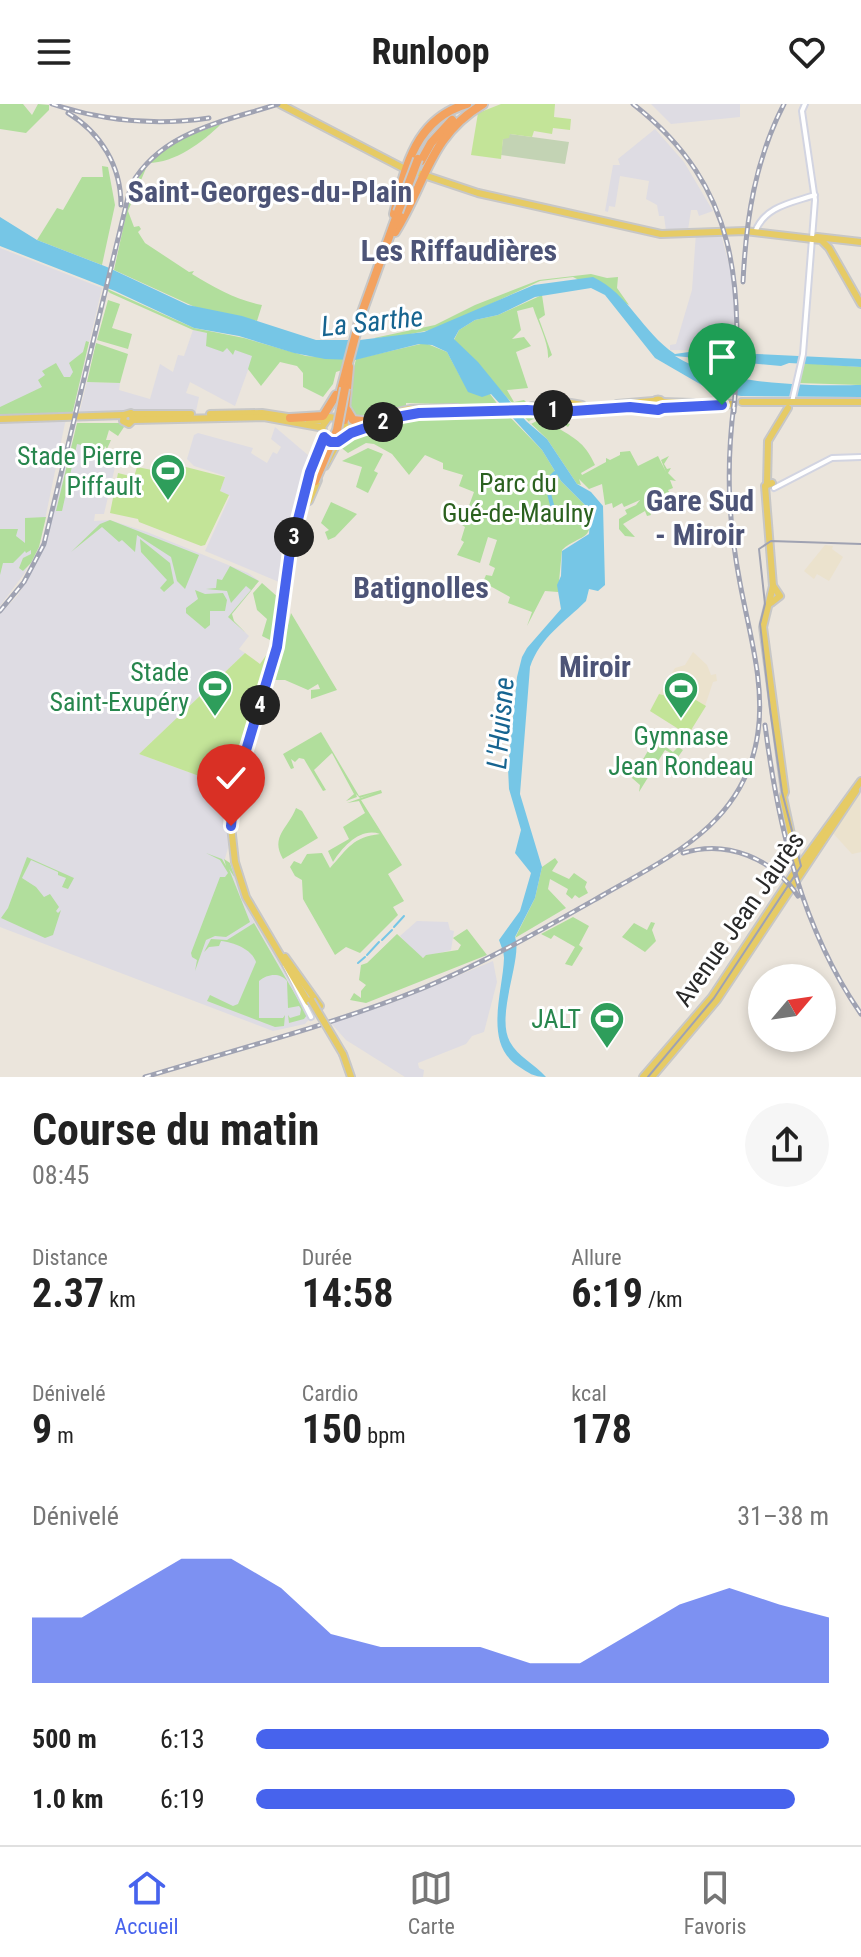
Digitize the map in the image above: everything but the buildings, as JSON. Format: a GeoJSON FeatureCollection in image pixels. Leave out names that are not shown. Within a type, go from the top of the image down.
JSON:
{"type":"FeatureCollection","features":[{"type":"Feature","properties":{"kind":"highway"},"geometry":{"type":"LineString","coordinates":[[324,427],[345,376],[362,318],[420,160],[438,128],[470,104]]}},
{"type":"Feature","properties":{"kind":"highway"},"geometry":{"type":"LineString","coordinates":[[392,235],[401,183],[415,146],[433,121],[470,104]]}},
{"type":"Feature","properties":{"kind":"highway"},"geometry":{"type":"LineString","coordinates":[[420,160],[452,120],[482,104]]}},
{"type":"Feature","properties":{"kind":"highway"},"geometry":{"type":"LineString","coordinates":[[392,235],[442,139],[461,118],[482,104]]}},
{"type":"Feature","properties":{"kind":"highway"},"geometry":{"type":"LineString","coordinates":[[345,376],[347,427]]}},
{"type":"Feature","properties":{"kind":"highway"},"geometry":{"type":"LineString","coordinates":[[290,421],[320,418],[329,411],[345,376]]}},
{"type":"Feature","properties":{"kind":"highway"},"geometry":{"type":"LineString","coordinates":[[307,503],[314,479],[337,430],[345,376]]}},
{"type":"Feature","properties":{"kind":"highway"},"geometry":{"type":"LineString","coordinates":[[346,406],[351,418],[376,420]]}},
{"type":"Feature","properties":{"kind":"main road"},"geometry":{"type":"LineString","coordinates":[[280,104],[406,169],[478,193],[661,234],[755,232],[813,237],[828,242],[861,243]]}},
{"type":"Feature","properties":{"kind":"main road"},"geometry":{"type":"LineString","coordinates":[[828,242],[861,304]]}},
{"type":"Feature","properties":{"kind":"main road"},"geometry":{"type":"LineString","coordinates":[[742,403],[791,405],[861,402]]}},
{"type":"Feature","properties":{"kind":"main road"},"geometry":{"type":"LineString","coordinates":[[133,417],[262,418],[324,427],[347,427],[415,409],[653,404],[658,410],[663,405],[733,403]]}},
{"type":"Feature","properties":{"kind":"main road"},"geometry":{"type":"LineString","coordinates":[[791,405],[769,443],[767,463],[771,487],[769,503],[774,593],[765,621],[785,792],[783,797],[796,853],[802,865]]}},
{"type":"Feature","properties":{"kind":"main road"},"geometry":{"type":"LineString","coordinates":[[133,417],[275,415],[290,421],[316,422],[324,427],[347,427],[397,417],[489,409]]}},
{"type":"Feature","properties":{"kind":"main road"},"geometry":{"type":"LineString","coordinates":[[0,421],[124,418],[129,424],[133,417]]}},
{"type":"Feature","properties":{"kind":"main road"},"geometry":{"type":"LineString","coordinates":[[324,427],[330,442],[338,442]]}},
{"type":"Feature","properties":{"kind":"main road"},"geometry":{"type":"LineString","coordinates":[[307,503],[310,472],[324,427]]}},
{"type":"Feature","properties":{"kind":"main road"},"geometry":{"type":"LineString","coordinates":[[320,1006],[254,914],[240,882],[232,845],[231,815],[238,779],[276,654],[290,551],[307,503],[347,427]]}},
{"type":"Feature","properties":{"kind":"main road","name":"Avenue Jean Jaurès"},"geometry":{"type":"LineString","coordinates":[[643,1077],[712,997],[860,784]]}},
{"type":"Feature","properties":{"kind":"main road","name":"Avenue Jean Jaurès"},"geometry":{"type":"LineString","coordinates":[[652,1077],[717,1000],[802,865]]}},
{"type":"Feature","properties":{"kind":"main road"},"geometry":{"type":"LineString","coordinates":[[286,960],[342,1054],[350,1077]]}},
{"type":"Feature","properties":{"kind":"street"},"geometry":{"type":"LineString","coordinates":[[791,405],[803,356],[815,195],[802,113],[805,104]]}},
{"type":"Feature","properties":{"kind":"street"},"geometry":{"type":"LineString","coordinates":[[755,232],[760,220],[772,211],[815,195]]}},
{"type":"Feature","properties":{"kind":"street"},"geometry":{"type":"LineString","coordinates":[[771,487],[832,458],[861,457]]}},
{"type":"Feature","properties":{"kind":"street"},"geometry":{"type":"LineString","coordinates":[[286,960],[286,972],[311,1017]]}},
{"type":"Feature","properties":{"kind":"shaded area"},"geometry":{"type":"Polygon","coordinates":[[[651,104],[740,104],[740,117],[671,124],[651,104]]]}},
{"type":"Feature","properties":{"kind":"shaded area"},"geometry":{"type":"Polygon","coordinates":[[[655,129],[684,162],[713,211],[699,216],[697,210],[691,210],[688,230],[666,231],[664,216],[659,216],[657,205],[646,199],[649,181],[620,176],[615,207],[609,206],[608,212],[605,211],[613,165],[620,165],[618,159],[655,129]]]}},
{"type":"Feature","properties":{"kind":"shaded area"},"geometry":{"type":"Polygon","coordinates":[[[720,231],[733,279],[735,356],[717,351],[670,350],[670,345],[676,344],[692,290],[696,233],[720,231]]]}},
{"type":"Feature","properties":{"kind":"shaded area"},"geometry":{"type":"Polygon","coordinates":[[[0,248],[102,288],[72,415],[65,423],[41,539],[24,574],[0,606],[0,248]]]}},
{"type":"Feature","properties":{"kind":"shaded area"},"geometry":{"type":"Polygon","coordinates":[[[193,330],[207,333],[253,356],[235,406],[190,382],[186,393],[199,397],[195,416],[132,422],[122,418],[78,418],[87,382],[120,383],[119,390],[150,399],[160,364],[173,372],[178,355],[184,356],[193,330]]]}},
{"type":"Feature","properties":{"kind":"shaded area"},"geometry":{"type":"Polygon","coordinates":[[[275,427],[315,461],[284,580],[279,582],[205,551],[230,496],[220,491],[225,476],[194,466],[187,459],[194,435],[198,433],[253,448],[251,453],[267,463],[273,452],[277,454],[281,447],[271,439],[275,427]]]}},
{"type":"Feature","properties":{"kind":"shaded area"},"geometry":{"type":"Polygon","coordinates":[[[72,442],[104,450],[100,463],[115,467],[104,514],[95,514],[94,521],[110,520],[147,532],[248,573],[259,581],[229,617],[249,636],[239,649],[245,653],[139,754],[232,788],[227,818],[228,848],[224,862],[231,869],[252,918],[311,1017],[305,1024],[273,1031],[0,927],[0,614],[18,595],[45,547],[72,442]]]}},
{"type":"Feature","properties":{"kind":"shaded area"},"geometry":{"type":"Polygon","coordinates":[[[825,545],[833,546],[832,549],[843,557],[829,581],[817,574],[814,579],[804,571],[825,545]]]}},
{"type":"Feature","properties":{"kind":"shaded area"},"geometry":{"type":"Polygon","coordinates":[[[693,652],[707,665],[711,675],[716,674],[717,681],[713,682],[705,706],[692,697],[680,702],[679,699],[659,694],[675,668],[685,665],[693,652]]]}},
{"type":"Feature","properties":{"kind":"shaded area"},"geometry":{"type":"Polygon","coordinates":[[[860,792],[861,852],[852,854],[832,832],[860,792]]]}},
{"type":"Feature","properties":{"kind":"shaded area"},"geometry":{"type":"Polygon","coordinates":[[[417,921],[448,922],[450,930],[454,931],[451,950],[420,958],[400,936],[417,921]]]}},
{"type":"Feature","properties":{"kind":"shaded area"},"geometry":{"type":"Polygon","coordinates":[[[493,961],[497,982],[484,1032],[472,1036],[466,1044],[418,1063],[419,1068],[424,1070],[423,1077],[405,1077],[346,1040],[331,1023],[400,1000],[493,961]]]}},
{"type":"Feature","properties":{"kind":"green space"},"geometry":{"type":"Polygon","coordinates":[[[0,104],[23,104],[32,115],[38,104],[49,105],[49,110],[26,133],[0,129],[0,104]]]}},
{"type":"Feature","properties":{"kind":"green space"},"geometry":{"type":"Polygon","coordinates":[[[501,104],[555,104],[554,117],[571,119],[570,130],[553,128],[552,134],[534,131],[532,137],[510,134],[509,138],[503,139],[501,159],[471,155],[478,113],[501,104]]]}},
{"type":"Feature","properties":{"kind":"green space"},"geometry":{"type":"Polygon","coordinates":[[[221,124],[188,150],[148,163],[179,139],[221,124]]]}},
{"type":"Feature","properties":{"kind":"green space"},"geometry":{"type":"Polygon","coordinates":[[[510,134],[569,142],[565,164],[501,155],[503,139],[510,134]]]}},
{"type":"Feature","properties":{"kind":"green space"},"geometry":{"type":"Polygon","coordinates":[[[102,166],[108,167],[115,205],[102,265],[37,240],[57,208],[63,210],[82,177],[103,177],[102,166]]]}},
{"type":"Feature","properties":{"kind":"green space"},"geometry":{"type":"Polygon","coordinates":[[[145,166],[128,211],[134,227],[141,229],[138,232],[145,243],[189,272],[194,271],[192,274],[217,289],[262,305],[257,321],[195,307],[114,270],[131,192],[145,166]]]}},
{"type":"Feature","properties":{"kind":"green space"},"geometry":{"type":"Polygon","coordinates":[[[591,274],[618,277],[617,288],[629,305],[573,277],[540,281],[440,328],[374,338],[435,325],[475,305],[539,280],[591,274]]]}},
{"type":"Feature","properties":{"kind":"green space"},"geometry":{"type":"Polygon","coordinates":[[[105,288],[194,328],[244,338],[306,356],[346,359],[323,397],[303,387],[303,373],[297,366],[280,362],[261,386],[248,369],[252,356],[235,350],[233,355],[227,348],[223,352],[206,346],[207,333],[193,330],[105,288]]]}},
{"type":"Feature","properties":{"kind":"green space"},"geometry":{"type":"Polygon","coordinates":[[[542,295],[545,315],[539,319],[552,355],[548,358],[545,339],[533,307],[517,311],[521,330],[512,339],[524,337],[531,346],[516,352],[528,388],[507,390],[514,402],[524,400],[528,404],[513,404],[454,340],[459,330],[475,320],[498,315],[542,295]]]}},
{"type":"Feature","properties":{"kind":"green space"},"geometry":{"type":"Polygon","coordinates":[[[108,300],[120,304],[112,328],[132,334],[128,349],[97,340],[108,300]]]}},
{"type":"Feature","properties":{"kind":"green space"},"geometry":{"type":"Polygon","coordinates":[[[86,341],[89,342],[72,415],[0,416],[0,407],[42,387],[38,380],[45,375],[42,371],[56,363],[64,377],[70,377],[73,372],[69,363],[83,352],[86,341]]]}},
{"type":"Feature","properties":{"kind":"green space"},"geometry":{"type":"Polygon","coordinates":[[[96,343],[128,354],[120,383],[87,382],[96,343]]]}},
{"type":"Feature","properties":{"kind":"green space"},"geometry":{"type":"Polygon","coordinates":[[[425,343],[447,352],[460,376],[485,395],[490,394],[499,406],[406,403],[406,408],[372,417],[355,417],[350,396],[356,359],[425,343]]]}},
{"type":"Feature","properties":{"kind":"green space"},"geometry":{"type":"Polygon","coordinates":[[[804,363],[861,367],[861,385],[798,383],[804,363]]]}},
{"type":"Feature","properties":{"kind":"green space","name":"Parc du Gué-de-Maulny"},"geometry":{"type":"Polygon","coordinates":[[[505,412],[542,450],[561,481],[591,511],[588,533],[562,550],[558,592],[545,591],[527,626],[532,612],[508,603],[510,597],[483,582],[486,575],[492,576],[495,568],[489,565],[497,540],[488,537],[480,563],[457,555],[464,542],[461,540],[465,527],[462,525],[474,492],[459,486],[463,475],[443,469],[443,463],[425,455],[409,475],[392,454],[374,444],[366,443],[348,453],[339,446],[376,425],[421,415],[438,418],[459,413],[505,412]]]}},
{"type":"Feature","properties":{"kind":"green space"},"geometry":{"type":"Polygon","coordinates":[[[520,413],[540,416],[530,423],[520,413]]]}},
{"type":"Feature","properties":{"kind":"green space"},"geometry":{"type":"Polygon","coordinates":[[[544,417],[570,424],[568,427],[561,423],[558,428],[580,443],[595,465],[582,475],[606,462],[606,458],[610,460],[620,452],[630,451],[638,466],[658,456],[666,472],[661,460],[669,456],[664,464],[667,469],[671,468],[668,473],[676,481],[670,480],[673,488],[668,490],[672,498],[657,506],[659,511],[655,512],[651,503],[647,504],[651,515],[647,516],[645,511],[623,524],[635,537],[625,536],[619,529],[619,519],[627,514],[625,510],[640,500],[624,507],[622,503],[613,508],[612,503],[605,505],[602,484],[589,489],[579,479],[581,485],[577,484],[547,439],[531,424],[544,417]]]}},
{"type":"Feature","properties":{"kind":"green space"},"geometry":{"type":"Polygon","coordinates":[[[77,423],[120,423],[124,427],[118,436],[109,430],[106,440],[111,440],[107,449],[105,446],[104,450],[77,444],[62,511],[56,511],[77,423]]]}},
{"type":"Feature","properties":{"kind":"green space"},"geometry":{"type":"Polygon","coordinates":[[[368,448],[383,454],[368,493],[356,487],[362,467],[342,461],[368,448]]]}},
{"type":"Feature","properties":{"kind":"green space","name":"Stade Pierre Piffault"},"geometry":{"type":"Polygon","coordinates":[[[154,465],[180,472],[182,466],[225,477],[220,491],[229,495],[205,545],[139,522],[138,519],[110,513],[118,473],[134,477],[137,467],[152,470],[154,465]]]}},
{"type":"Feature","properties":{"kind":"green space"},"geometry":{"type":"Polygon","coordinates":[[[331,502],[357,514],[335,537],[328,540],[325,532],[329,530],[321,523],[331,502]]]}},
{"type":"Feature","properties":{"kind":"green space"},"geometry":{"type":"Polygon","coordinates":[[[46,517],[39,547],[31,563],[23,571],[19,568],[23,558],[31,554],[31,550],[25,551],[13,563],[3,563],[0,575],[0,529],[18,529],[16,536],[25,543],[25,518],[46,517]]]}},
{"type":"Feature","properties":{"kind":"green space"},"geometry":{"type":"Polygon","coordinates":[[[110,520],[199,555],[185,589],[177,581],[171,557],[137,535],[135,552],[102,527],[71,552],[100,524],[110,520]]]}},
{"type":"Feature","properties":{"kind":"green space"},"geometry":{"type":"Polygon","coordinates":[[[140,539],[170,563],[174,583],[164,592],[160,588],[167,580],[141,552],[140,539]]]}},
{"type":"Feature","properties":{"kind":"green space"},"geometry":{"type":"Polygon","coordinates":[[[230,566],[259,581],[232,614],[234,621],[246,633],[228,617],[251,590],[246,586],[231,603],[227,591],[206,589],[216,588],[217,579],[222,580],[230,566]]]}},
{"type":"Feature","properties":{"kind":"green space"},"geometry":{"type":"Polygon","coordinates":[[[262,583],[280,599],[274,642],[262,636],[267,619],[257,610],[253,593],[262,583]]]}},
{"type":"Feature","properties":{"kind":"green space"},"geometry":{"type":"Polygon","coordinates":[[[195,590],[205,594],[223,593],[227,600],[225,611],[210,611],[210,625],[205,629],[186,613],[186,608],[198,599],[195,590]]]}},
{"type":"Feature","properties":{"kind":"green space"},"geometry":{"type":"Polygon","coordinates":[[[291,613],[337,690],[311,699],[311,690],[320,689],[318,684],[308,690],[285,680],[275,680],[291,613]]]}},
{"type":"Feature","properties":{"kind":"green space","name":"Stade Saint-Exupéry"},"geometry":{"type":"Polygon","coordinates":[[[272,647],[232,788],[139,754],[245,653],[260,664],[272,647]]]}},
{"type":"Feature","properties":{"kind":"green space","name":"Gymnase Jean Rondeau"},"geometry":{"type":"Polygon","coordinates":[[[659,694],[679,699],[680,702],[691,697],[706,706],[688,735],[650,711],[659,694]]]}},
{"type":"Feature","properties":{"kind":"green space"},"geometry":{"type":"Polygon","coordinates":[[[321,732],[359,796],[381,790],[382,793],[361,800],[402,865],[388,874],[404,901],[393,907],[398,915],[360,953],[346,947],[335,955],[303,899],[302,880],[295,876],[290,867],[294,861],[301,864],[307,854],[322,853],[330,868],[357,841],[380,834],[359,836],[347,844],[333,862],[328,851],[349,839],[343,827],[365,813],[359,801],[347,803],[375,793],[360,798],[356,794],[357,797],[346,801],[354,794],[332,753],[314,770],[326,790],[323,791],[304,759],[299,758],[295,762],[291,759],[294,768],[291,769],[283,754],[321,732]]]}},
{"type":"Feature","properties":{"kind":"green space"},"geometry":{"type":"Polygon","coordinates":[[[655,739],[673,752],[678,747],[683,750],[678,757],[665,750],[639,792],[640,785],[632,778],[655,739]]]}},
{"type":"Feature","properties":{"kind":"green space"},"geometry":{"type":"Polygon","coordinates":[[[296,808],[302,811],[318,838],[283,859],[279,851],[279,838],[296,808]]]}},
{"type":"Feature","properties":{"kind":"green space"},"geometry":{"type":"Polygon","coordinates":[[[206,853],[222,859],[226,866],[224,859],[230,863],[235,878],[229,869],[250,922],[226,937],[215,936],[206,940],[195,971],[197,960],[191,953],[220,877],[228,873],[220,860],[206,853]]]}},
{"type":"Feature","properties":{"kind":"green space"},"geometry":{"type":"Polygon","coordinates":[[[27,857],[74,878],[68,889],[62,887],[66,878],[31,860],[22,878],[44,897],[50,894],[59,907],[56,911],[61,910],[53,935],[45,938],[1,918],[8,908],[27,857]]]}},
{"type":"Feature","properties":{"kind":"green space"},"geometry":{"type":"Polygon","coordinates":[[[555,858],[558,862],[552,871],[569,879],[574,873],[587,882],[585,887],[588,893],[579,898],[575,895],[572,899],[566,894],[568,889],[550,879],[548,889],[566,908],[515,938],[535,898],[542,867],[555,858]]]}},
{"type":"Feature","properties":{"kind":"green space"},"geometry":{"type":"Polygon","coordinates":[[[573,917],[589,926],[579,945],[583,948],[572,966],[565,964],[575,947],[554,935],[551,939],[541,934],[573,917]]]}},
{"type":"Feature","properties":{"kind":"green space"},"geometry":{"type":"Polygon","coordinates":[[[651,922],[655,923],[652,930],[656,941],[645,952],[622,937],[634,923],[647,930],[651,922]]]}},
{"type":"Feature","properties":{"kind":"green space"},"geometry":{"type":"Polygon","coordinates":[[[254,923],[307,1015],[304,1019],[289,1023],[288,1015],[290,1018],[300,1015],[301,1009],[299,1006],[288,1008],[287,981],[277,975],[259,981],[259,1018],[283,1018],[285,1015],[284,1026],[275,1027],[207,1001],[210,995],[233,1006],[238,1004],[256,962],[246,950],[221,941],[219,946],[209,947],[204,952],[211,939],[227,940],[254,923]]]}},
{"type":"Feature","properties":{"kind":"green space"},"geometry":{"type":"Polygon","coordinates":[[[467,929],[487,955],[366,1003],[350,1000],[354,993],[361,998],[361,991],[366,985],[359,980],[361,965],[397,934],[423,958],[458,950],[461,945],[453,938],[467,929]]]}},
{"type":"Feature","properties":{"kind":"water"},"geometry":{"type":"Polygon","coordinates":[[[0,217],[37,240],[107,267],[188,305],[242,316],[316,340],[360,340],[424,332],[534,285],[593,277],[616,293],[653,335],[675,354],[861,359],[861,367],[789,363],[781,366],[675,356],[693,366],[739,378],[791,384],[861,385],[861,397],[741,396],[712,391],[655,358],[605,295],[591,288],[535,297],[498,315],[475,320],[459,330],[454,339],[478,362],[526,421],[547,439],[577,484],[591,492],[603,506],[605,585],[598,591],[589,589],[586,601],[547,638],[530,667],[520,794],[542,867],[535,898],[515,937],[506,1031],[513,1047],[546,1077],[528,1073],[507,1056],[498,1031],[504,958],[499,940],[520,911],[531,873],[515,853],[521,830],[509,789],[508,768],[517,677],[522,657],[561,609],[557,585],[561,576],[562,551],[589,534],[591,511],[561,481],[542,450],[491,394],[482,397],[468,392],[447,352],[432,345],[419,344],[355,360],[325,359],[239,336],[194,328],[115,291],[0,246],[0,217]]]}},
{"type":"Feature","properties":{"kind":"waterway"},"geometry":{"type":"LineString","coordinates":[[552,505],[546,482],[555,473]]}},
{"type":"Feature","properties":{"kind":"waterway"},"geometry":{"type":"LineString","coordinates":[[394,927],[404,916]]}},
{"type":"Feature","properties":{"kind":"waterway"},"geometry":{"type":"LineString","coordinates":[[382,940],[392,930]]}},
{"type":"Feature","properties":{"kind":"waterway"},"geometry":{"type":"LineString","coordinates":[[367,955],[379,942]]}},
{"type":"Feature","properties":{"kind":"waterway"},"geometry":{"type":"LineString","coordinates":[[358,963],[365,957]]}},
{"type":"Feature","properties":{"kind":"tram line"},"geometry":{"type":"LineString","coordinates":[[648,1077],[714,998],[801,866],[782,792],[770,709],[760,624],[765,604],[759,549],[771,541],[861,544]]}},
{"type":"Feature","properties":{"kind":"railway"},"geometry":{"type":"LineString","coordinates":[[52,104],[130,120],[169,122],[209,118]]}},
{"type":"Feature","properties":{"kind":"railway"},"geometry":{"type":"LineString","coordinates":[[0,611],[24,582],[44,544],[131,185],[159,152],[177,140],[215,123],[278,104]]}},
{"type":"Feature","properties":{"kind":"railway"},"geometry":{"type":"LineString","coordinates":[[633,104],[669,136],[695,170],[715,205],[727,243],[734,282],[737,323],[734,412]]}},
{"type":"Feature","properties":{"kind":"railway"},"geometry":{"type":"LineString","coordinates":[[743,282],[747,235],[759,168],[784,104]]}},
{"type":"Feature","properties":{"kind":"railway"},"geometry":{"type":"LineString","coordinates":[[68,113],[90,130],[107,152],[117,177],[121,205]]}},
{"type":"Feature","properties":{"kind":"railway"},"geometry":{"type":"LineString","coordinates":[[145,1077],[353,1014],[444,979],[513,945],[655,865],[680,850],[722,813],[739,790],[751,763],[760,714],[758,676],[736,560],[731,515],[729,471],[734,403]]}},
{"type":"Feature","properties":{"kind":"railway"},"geometry":{"type":"LineString","coordinates":[[765,725],[777,801],[796,876],[823,947],[861,1014]]}},
{"type":"Feature","properties":{"kind":"railway"},"geometry":{"type":"LineString","coordinates":[[683,853],[716,849],[748,855],[776,872],[798,896]]}},
{"type":"Feature","properties":{"kind":"place","name":"Stade Pierre Piffault"},"geometry":{"type":"Point","coordinates":[168,502]}},
{"type":"Feature","properties":{"kind":"place","name":"Stade Saint-Exupéry"},"geometry":{"type":"Point","coordinates":[215,718]}},
{"type":"Feature","properties":{"kind":"place","name":"Gymnase Jean Rondeau"},"geometry":{"type":"Point","coordinates":[681,720]}},
{"type":"Feature","properties":{"kind":"place","name":"JALT"},"geometry":{"type":"Point","coordinates":[607,1050]}},
{"type":"Feature","properties":{"kind":"district","name":"Saint-Georges-du-Plain"},"geometry":{"type":"Point","coordinates":[270,192]}},
{"type":"Feature","properties":{"kind":"district","name":"Les Riffaudières"},"geometry":{"type":"Point","coordinates":[459,251]}},
{"type":"Feature","properties":{"kind":"district","name":"Gare Sud - Miroir"},"geometry":{"type":"Point","coordinates":[700,518]}},
{"type":"Feature","properties":{"kind":"district","name":"Batignolles"},"geometry":{"type":"Point","coordinates":[421,588]}},
{"type":"Feature","properties":{"kind":"district","name":"Miroir"},"geometry":{"type":"Point","coordinates":[595,667]}},
{"type":"Feature","properties":{"kind":"route"},"geometry":{"type":"LineString","coordinates":[[231,826],[235,787],[277,647],[290,551],[310,472],[324,437],[330,442],[338,442],[351,433],[419,413],[559,412],[630,407],[660,410],[722,405]]}},
{"type":"Feature","properties":{"kind":"water label","name":"La Sarthe"},"geometry":{"type":"Point","coordinates":[372,321]}},
{"type":"Feature","properties":{"kind":"water label","name":"L'Huisne"},"geometry":{"type":"Point","coordinates":[500,723]}}]}
